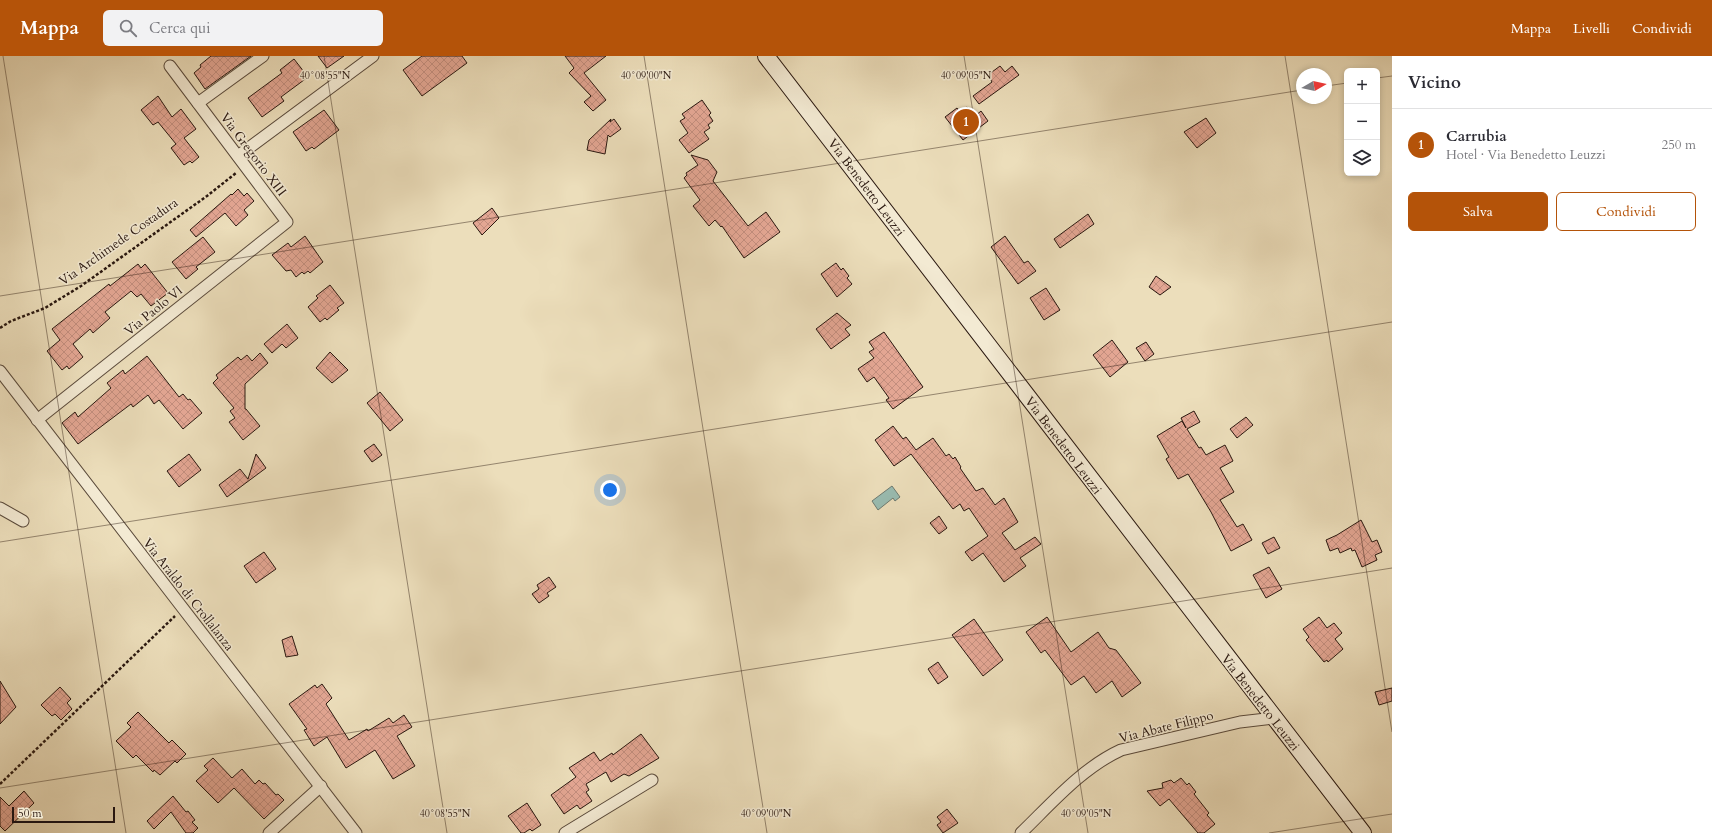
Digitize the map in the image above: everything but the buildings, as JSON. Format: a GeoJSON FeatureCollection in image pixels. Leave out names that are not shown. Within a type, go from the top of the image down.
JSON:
{"type":"FeatureCollection","features":[{"type":"Feature","properties":{"kind":"street"},"geometry":{"type":"LineString","coordinates":[[198,103],[263,56]]}},
{"type":"Feature","properties":{"kind":"street","name":"Via Benedetto Leuzzi"},"geometry":{"type":"LineString","coordinates":[[766,56],[1363,833]]}},
{"type":"Feature","properties":{"kind":"street"},"geometry":{"type":"LineString","coordinates":[[238,156],[371,57]]}},
{"type":"Feature","properties":{"kind":"street","name":"Via Gregorio XIII"},"geometry":{"type":"LineString","coordinates":[[170,66],[287,222]]}},
{"type":"Feature","properties":{"kind":"street","name":"Via Paolo VI"},"geometry":{"type":"LineString","coordinates":[[37,420],[287,222]]}},
{"type":"Feature","properties":{"kind":"street","name":"Via Araldo di Crollalanza"},"geometry":{"type":"LineString","coordinates":[[0,371],[356,833]]}},
{"type":"Feature","properties":{"kind":"street"},"geometry":{"type":"LineString","coordinates":[[0,508],[22,521]]}},
{"type":"Feature","properties":{"kind":"street","name":"Via Abate Filippo"},"geometry":{"type":"LineString","coordinates":[[1021,833],[1085,772],[1106,757],[1121,750],[1240,722],[1274,718]]}},
{"type":"Feature","properties":{"kind":"street"},"geometry":{"type":"LineString","coordinates":[[565,833],[652,780]]}},
{"type":"Feature","properties":{"kind":"street"},"geometry":{"type":"LineString","coordinates":[[269,833],[321,786]]}},
{"type":"Feature","properties":{"kind":"path","name":"Via Archimede Costadura"},"geometry":{"type":"LineString","coordinates":[[0,328],[11,321],[45,308],[81,286],[207,196],[245,165]]}},
{"type":"Feature","properties":{"kind":"path"},"geometry":{"type":"LineString","coordinates":[[0,784],[183,608]]}},
{"type":"Feature","properties":{"kind":"water"},"geometry":{"type":"Polygon","coordinates":[[[892,486],[900,497],[895,501],[893,498],[878,510],[872,501],[892,486]]]}},
{"type":"Feature","properties":{"kind":"place","name":"Carrubia"},"geometry":{"type":"Point","coordinates":[966,122]}}]}
